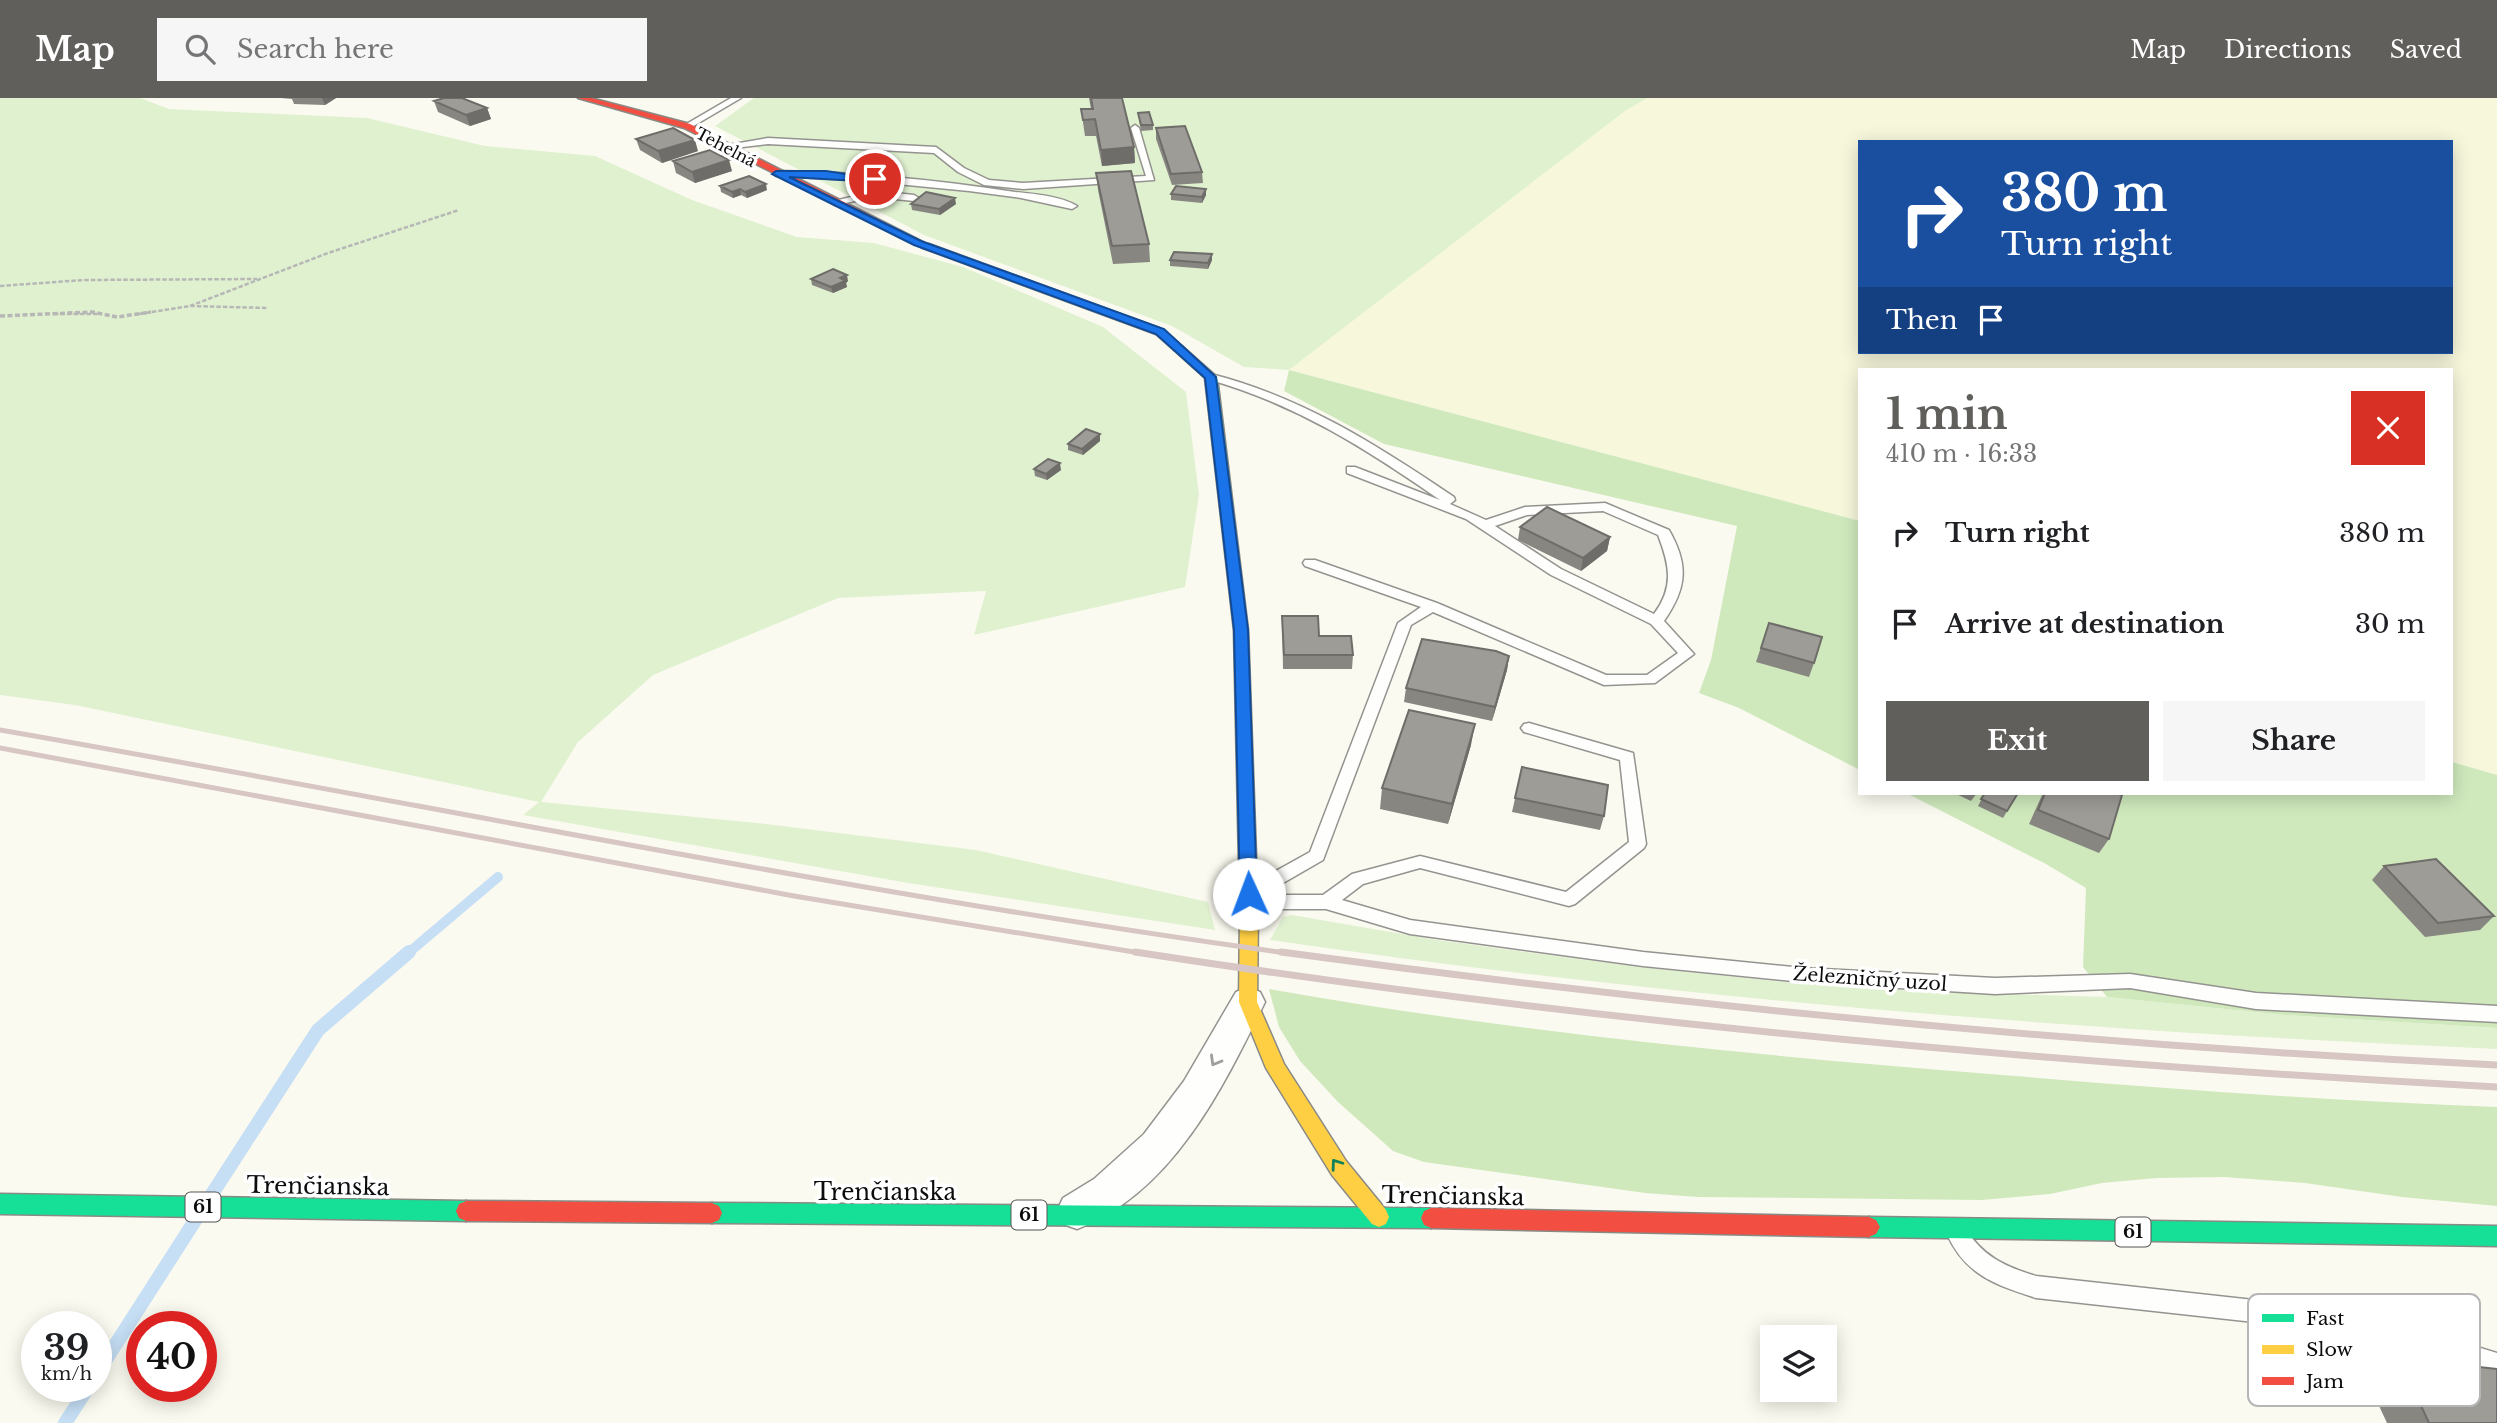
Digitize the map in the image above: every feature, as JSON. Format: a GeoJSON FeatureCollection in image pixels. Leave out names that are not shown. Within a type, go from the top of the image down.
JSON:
{"type":"FeatureCollection","features":[{"type":"Feature","properties":{"kind":"street","name":"Tehelná"},"geometry":{"type":"LineString","coordinates":[[582,98],[687,126],[776,174],[918,243],[1160,332],[1210,377]]}},
{"type":"Feature","properties":{"kind":"street"},"geometry":{"type":"LineString","coordinates":[[1210,377],[1241,630],[1249,902],[1248,1002],[1276,1068],[1307,1121],[1339,1168],[1379,1217]]}},
{"type":"Feature","properties":{"kind":"street"},"geometry":{"type":"LineString","coordinates":[[1069,1215],[1109,1194],[1149,1159],[1180,1121],[1248,1002]]}},
{"type":"Feature","properties":{"kind":"street","name":"Trenčianska"},"geometry":{"type":"LineString","coordinates":[[0,1204],[1379,1217],[1957,1229]]}},
{"type":"Feature","properties":{"kind":"street","name":"61"},"geometry":{"type":"LineString","coordinates":[[1957,1229],[2497,1236]]}},
{"type":"Feature","properties":{"kind":"lane"},"geometry":{"type":"LineString","coordinates":[[687,126],[737,98]]}},
{"type":"Feature","properties":{"kind":"lane"},"geometry":{"type":"LineString","coordinates":[[726,146],[768,141],[936,150],[961,170],[987,183],[1023,186],[1151,178],[1135,128]]}},
{"type":"Feature","properties":{"kind":"lane"},"geometry":{"type":"LineString","coordinates":[[776,174],[826,174],[933,185],[1042,198],[1072,206]]}},
{"type":"Feature","properties":{"kind":"lane"},"geometry":{"type":"LineString","coordinates":[[835,202],[876,194],[914,198]]}},
{"type":"Feature","properties":{"kind":"lane"},"geometry":{"type":"LineString","coordinates":[[1210,377],[1256,387],[1308,410],[1392,462],[1556,572],[1656,621],[1687,654],[1650,680],[1604,680],[1432,606],[1310,563]]}},
{"type":"Feature","properties":{"kind":"lane"},"geometry":{"type":"LineString","coordinates":[[1351,470],[1471,516]]}},
{"type":"Feature","properties":{"kind":"lane"},"geometry":{"type":"LineString","coordinates":[[1485,525],[1525,511],[1605,508],[1664,533],[1678,569],[1672,601],[1656,621]]}},
{"type":"Feature","properties":{"kind":"lane"},"geometry":{"type":"LineString","coordinates":[[1249,902],[1317,856],[1405,623],[1432,606]]}},
{"type":"Feature","properties":{"kind":"lane"},"geometry":{"type":"LineString","coordinates":[[1326,902],[1358,878],[1420,862],[1569,899],[1638,844],[1627,757],[1529,728]]}},
{"type":"Feature","properties":{"kind":"lane","name":"Železničný uzol"},"geometry":{"type":"LineString","coordinates":[[1249,902],[1326,902],[1410,927],[1643,959],[1803,975],[1995,986],[2130,981],[2256,1001],[2497,1014]]}},
{"type":"Feature","properties":{"kind":"lane"},"geometry":{"type":"LineString","coordinates":[[1957,1229],[1962,1244],[1977,1261],[1998,1275],[2036,1287],[2248,1310]]}},
{"type":"Feature","properties":{"kind":"lane"},"geometry":{"type":"LineString","coordinates":[[2480,1359],[2497,1364]]}},
{"type":"Feature","properties":{"kind":"path"},"geometry":{"type":"LineString","coordinates":[[190,306],[459,210]]}},
{"type":"Feature","properties":{"kind":"path"},"geometry":{"type":"LineString","coordinates":[[0,286],[84,280],[261,279]]}},
{"type":"Feature","properties":{"kind":"path"},"geometry":{"type":"LineString","coordinates":[[0,316],[92,312],[117,317],[190,306],[268,308]]}},
{"type":"Feature","properties":{"kind":"green space"},"geometry":{"type":"Polygon","coordinates":[[[0,98],[140,98],[169,109],[367,118],[485,146],[595,156],[692,200],[797,237],[874,243],[963,267],[1103,327],[1186,392],[1199,495],[1185,587],[974,635],[986,591],[838,598],[653,675],[578,742],[541,802],[757,823],[976,850],[1208,902],[1215,930],[908,883],[523,815],[539,802],[75,705],[0,695],[0,98]]]}},
{"type":"Feature","properties":{"kind":"green space"},"geometry":{"type":"Polygon","coordinates":[[[754,98],[1647,98],[1625,111],[1289,370],[1244,367],[1172,326],[924,235],[715,126],[754,98]]]}},
{"type":"Feature","properties":{"kind":"green space"},"geometry":{"type":"Polygon","coordinates":[[[1647,98],[2497,98],[2497,775],[2453,762],[2453,368],[1858,368],[1858,520],[1289,370],[1625,111],[1647,98]]]}},
{"type":"Feature","properties":{"kind":"green space"},"geometry":{"type":"Polygon","coordinates":[[[1289,370],[1858,520],[1858,769],[1739,708],[1699,693],[1711,660],[1737,526],[1384,444],[1284,391],[1289,370]]]}},
{"type":"Feature","properties":{"kind":"green space"},"geometry":{"type":"Polygon","coordinates":[[[2453,762],[2497,775],[2497,1028],[2285,1015],[2107,997],[2083,967],[2086,888],[2046,864],[1910,795],[2453,795],[2453,762]]]}},
{"type":"Feature","properties":{"kind":"green space"},"geometry":{"type":"Polygon","coordinates":[[[1292,915],[1437,940],[1639,967],[1805,984],[1933,992],[2107,997],[2285,1015],[2497,1028],[2497,1049],[2189,1033],[1882,1010],[1575,979],[1270,940],[1283,917],[1292,915]]]}},
{"type":"Feature","properties":{"kind":"green space"},"geometry":{"type":"Polygon","coordinates":[[[1269,989],[1538,1029],[1809,1059],[2244,1093],[2497,1107],[2497,1206],[2402,1197],[2305,1183],[2224,1177],[2157,1178],[2102,1183],[2050,1194],[1981,1200],[1698,1197],[1645,1193],[1424,1162],[1393,1151],[1338,1102],[1300,1061],[1279,1027],[1269,989]]]}},
{"type":"Feature","properties":{"kind":"building"},"geometry":{"type":"Polygon","coordinates":[[[462,98],[487,108],[466,115],[434,101],[462,98]]]}},
{"type":"Feature","properties":{"kind":"building"},"geometry":{"type":"Polygon","coordinates":[[[1091,98],[1122,98],[1134,147],[1101,150],[1095,119],[1083,120],[1081,109],[1093,109],[1091,98]]]}},
{"type":"Feature","properties":{"kind":"building"},"geometry":{"type":"Polygon","coordinates":[[[1149,112],[1153,125],[1141,125],[1138,113],[1149,112]]]}},
{"type":"Feature","properties":{"kind":"building"},"geometry":{"type":"Polygon","coordinates":[[[1185,126],[1202,172],[1171,174],[1156,128],[1185,126]]]}},
{"type":"Feature","properties":{"kind":"building"},"geometry":{"type":"Polygon","coordinates":[[[673,128],[695,140],[658,151],[636,139],[673,128]]]}},
{"type":"Feature","properties":{"kind":"building"},"geometry":{"type":"Polygon","coordinates":[[[710,150],[729,160],[692,172],[673,161],[710,150]]]}},
{"type":"Feature","properties":{"kind":"building"},"geometry":{"type":"Polygon","coordinates":[[[1131,171],[1149,244],[1112,246],[1096,173],[1131,171]]]}},
{"type":"Feature","properties":{"kind":"building"},"geometry":{"type":"Polygon","coordinates":[[[749,176],[766,184],[745,192],[740,189],[732,192],[720,186],[749,176]]]}},
{"type":"Feature","properties":{"kind":"building"},"geometry":{"type":"Polygon","coordinates":[[[1176,186],[1206,189],[1202,197],[1171,194],[1176,186]]]}},
{"type":"Feature","properties":{"kind":"building"},"geometry":{"type":"Polygon","coordinates":[[[926,192],[955,198],[939,209],[911,204],[926,192]]]}},
{"type":"Feature","properties":{"kind":"building"},"geometry":{"type":"Polygon","coordinates":[[[1174,252],[1212,254],[1208,263],[1170,260],[1174,252]]]}},
{"type":"Feature","properties":{"kind":"building"},"geometry":{"type":"Polygon","coordinates":[[[833,269],[847,275],[840,278],[845,281],[831,287],[811,279],[833,269]]]}},
{"type":"Feature","properties":{"kind":"building"},"geometry":{"type":"Polygon","coordinates":[[[1086,429],[1100,434],[1082,449],[1068,444],[1086,429]]]}},
{"type":"Feature","properties":{"kind":"building"},"geometry":{"type":"Polygon","coordinates":[[[1048,459],[1060,463],[1046,474],[1034,469],[1048,459]]]}},
{"type":"Feature","properties":{"kind":"building"},"geometry":{"type":"Polygon","coordinates":[[[1547,507],[1610,537],[1583,558],[1520,527],[1547,507]]]}},
{"type":"Feature","properties":{"kind":"building"},"geometry":{"type":"Polygon","coordinates":[[[1282,616],[1318,616],[1319,636],[1351,636],[1353,655],[1284,655],[1282,616]]]}},
{"type":"Feature","properties":{"kind":"building"},"geometry":{"type":"Polygon","coordinates":[[[1769,623],[1822,637],[1814,663],[1761,648],[1769,623]]]}},
{"type":"Feature","properties":{"kind":"building"},"geometry":{"type":"Polygon","coordinates":[[[1422,639],[1496,651],[1509,656],[1495,707],[1406,688],[1422,639]]]}},
{"type":"Feature","properties":{"kind":"building"},"geometry":{"type":"Polygon","coordinates":[[[1409,710],[1475,724],[1452,804],[1382,788],[1409,710]]]}},
{"type":"Feature","properties":{"kind":"building"},"geometry":{"type":"Polygon","coordinates":[[[1522,767],[1608,785],[1604,816],[1515,798],[1522,767]]]}},
{"type":"Feature","properties":{"kind":"building"},"geometry":{"type":"Polygon","coordinates":[[[1984,795],[2017,795],[2007,811],[1981,799],[1984,795]]]}},
{"type":"Feature","properties":{"kind":"building"},"geometry":{"type":"Polygon","coordinates":[[[2044,795],[2122,795],[2109,839],[2038,810],[2044,795]]]}},
{"type":"Feature","properties":{"kind":"building"},"geometry":{"type":"Polygon","coordinates":[[[2436,859],[2494,916],[2438,923],[2384,866],[2436,859]]]}},
{"type":"Feature","properties":{"kind":"building"},"geometry":{"type":"Polygon","coordinates":[[[2480,1367],[2497,1369],[2497,1423],[2429,1423],[2421,1406],[2480,1406],[2480,1367]]]}},
{"type":"Feature","properties":{"kind":"waterway"},"geometry":{"type":"LineString","coordinates":[[407,954],[498,877]]}},
{"type":"Feature","properties":{"kind":"waterway"},"geometry":{"type":"LineString","coordinates":[[212,1194],[318,1030],[409,952]]}},
{"type":"Feature","properties":{"kind":"waterway"},"geometry":{"type":"LineString","coordinates":[[112,1350],[196,1219]]}},
{"type":"Feature","properties":{"kind":"waterway"},"geometry":{"type":"LineString","coordinates":[[65,1423],[79,1402]]}},
{"type":"Feature","properties":{"kind":"railway"},"geometry":{"type":"LineString","coordinates":[[0,730],[807,877],[1131,931],[1294,954]]}},
{"type":"Feature","properties":{"kind":"railway"},"geometry":{"type":"LineString","coordinates":[[0,748],[794,896],[1146,954]]}},
{"type":"Feature","properties":{"kind":"railway"},"geometry":{"type":"LineString","coordinates":[[1135,952],[1474,999],[1814,1037],[2155,1066],[2497,1087]]}},
{"type":"Feature","properties":{"kind":"railway"},"geometry":{"type":"LineString","coordinates":[[1281,952],[1584,990],[1888,1022],[2192,1047],[2497,1065]]}},
{"type":"Feature","properties":{"kind":"traffic: fast"},"geometry":{"type":"LineString","coordinates":[[1178,348],[1211,377],[1241,630],[1249,912]]}},
{"type":"Feature","properties":{"kind":"traffic: fast"},"geometry":{"type":"LineString","coordinates":[[0,1204],[466,1211]]}},
{"type":"Feature","properties":{"kind":"traffic: fast"},"geometry":{"type":"LineString","coordinates":[[712,1213],[1431,1218]]}},
{"type":"Feature","properties":{"kind":"traffic: fast"},"geometry":{"type":"LineString","coordinates":[[1869,1227],[2497,1236]]}},
{"type":"Feature","properties":{"kind":"traffic: slow"},"geometry":{"type":"LineString","coordinates":[[926,246],[1160,332],[1178,348]]}},
{"type":"Feature","properties":{"kind":"traffic: slow"},"geometry":{"type":"LineString","coordinates":[[1249,912],[1248,1002],[1276,1068],[1339,1168],[1379,1217]]}},
{"type":"Feature","properties":{"kind":"traffic: jam"},"geometry":{"type":"LineString","coordinates":[[582,98],[687,126],[926,246]]}},
{"type":"Feature","properties":{"kind":"traffic: jam"},"geometry":{"type":"LineString","coordinates":[[466,1211],[712,1213]]}},
{"type":"Feature","properties":{"kind":"traffic: jam"},"geometry":{"type":"LineString","coordinates":[[1431,1218],[1869,1227]]}},
{"type":"Feature","properties":{"kind":"route"},"geometry":{"type":"LineString","coordinates":[[875,179],[826,174],[776,174],[918,243],[1160,332],[1210,377],[1241,630],[1249,894]]}}]}
